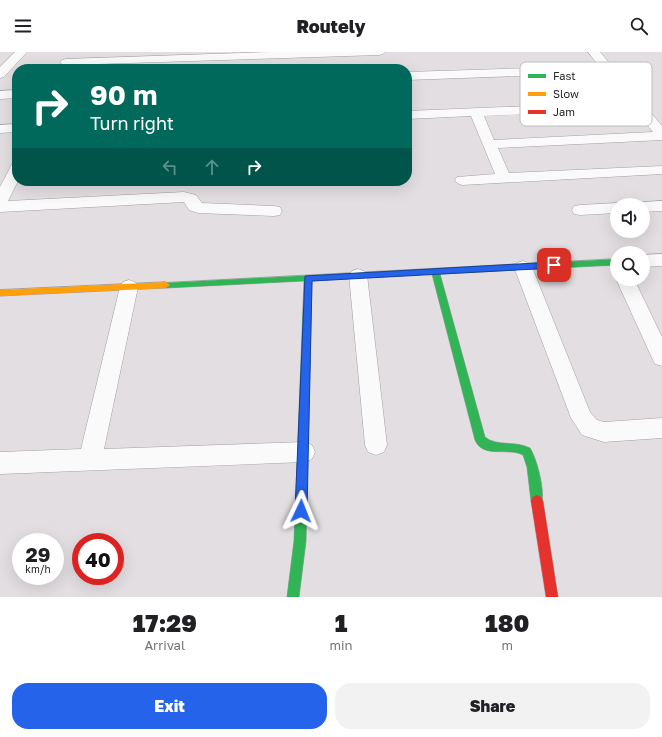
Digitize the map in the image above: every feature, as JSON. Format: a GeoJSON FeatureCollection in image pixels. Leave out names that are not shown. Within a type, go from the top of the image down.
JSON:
{"type":"FeatureCollection","features":[{"type":"Feature","properties":{"kind":"street"},"geometry":{"type":"LineString","coordinates":[[0,74],[6,63],[21,52]]}},
{"type":"Feature","properties":{"kind":"street"},"geometry":{"type":"LineString","coordinates":[[67,61],[379,52]]}},
{"type":"Feature","properties":{"kind":"street"},"geometry":{"type":"LineString","coordinates":[[594,52],[603,62]]}},
{"type":"Feature","properties":{"kind":"street"},"geometry":{"type":"LineString","coordinates":[[412,76],[520,72]]}},
{"type":"Feature","properties":{"kind":"street"},"geometry":{"type":"LineString","coordinates":[[0,95],[12,94]]}},
{"type":"Feature","properties":{"kind":"street"},"geometry":{"type":"LineString","coordinates":[[412,115],[520,109]]}},
{"type":"Feature","properties":{"kind":"street"},"geometry":{"type":"LineString","coordinates":[[475,111],[504,178]]}},
{"type":"Feature","properties":{"kind":"street"},"geometry":{"type":"LineString","coordinates":[[652,123],[662,136]]}},
{"type":"Feature","properties":{"kind":"street"},"geometry":{"type":"LineString","coordinates":[[0,129],[12,128]]}},
{"type":"Feature","properties":{"kind":"street"},"geometry":{"type":"LineString","coordinates":[[490,144],[662,136]]}},
{"type":"Feature","properties":{"kind":"street"},"geometry":{"type":"LineString","coordinates":[[0,168],[12,167]]}},
{"type":"Feature","properties":{"kind":"street"},"geometry":{"type":"LineString","coordinates":[[462,180],[662,170]]}},
{"type":"Feature","properties":{"kind":"street"},"geometry":{"type":"LineString","coordinates":[[0,203],[12,178]]}},
{"type":"Feature","properties":{"kind":"street"},"geometry":{"type":"LineString","coordinates":[[0,206],[184,197],[191,198],[195,206],[198,208],[274,211]]}},
{"type":"Feature","properties":{"kind":"street"},"geometry":{"type":"LineString","coordinates":[[650,207],[662,206]]}},
{"type":"Feature","properties":{"kind":"street"},"geometry":{"type":"LineString","coordinates":[[580,210],[610,208]]}},
{"type":"Feature","properties":{"kind":"street"},"geometry":{"type":"LineString","coordinates":[[650,261],[662,260]]}},
{"type":"Feature","properties":{"kind":"street"},"geometry":{"type":"LineString","coordinates":[[0,293],[610,262]]}},
{"type":"Feature","properties":{"kind":"street"},"geometry":{"type":"LineString","coordinates":[[523,267],[582,418],[590,428],[604,432],[662,428]]}},
{"type":"Feature","properties":{"kind":"street"},"geometry":{"type":"LineString","coordinates":[[435,271],[482,444],[488,447],[521,447],[526,450],[530,456],[552,597]]}},
{"type":"Feature","properties":{"kind":"street"},"geometry":{"type":"LineString","coordinates":[[358,275],[376,445]]}},
{"type":"Feature","properties":{"kind":"street"},"geometry":{"type":"LineString","coordinates":[[293,597],[300,541],[304,452],[308,278]]}},
{"type":"Feature","properties":{"kind":"street"},"geometry":{"type":"LineString","coordinates":[[628,286],[662,358]]}},
{"type":"Feature","properties":{"kind":"street"},"geometry":{"type":"LineString","coordinates":[[90,459],[129,287]]}},
{"type":"Feature","properties":{"kind":"street"},"geometry":{"type":"LineString","coordinates":[[0,463],[304,452]]}},
{"type":"Feature","properties":{"kind":"traffic: fast"},"geometry":{"type":"LineString","coordinates":[[166,285],[610,262]]}},
{"type":"Feature","properties":{"kind":"traffic: fast"},"geometry":{"type":"LineString","coordinates":[[435,271],[480,440],[486,445],[492,447],[515,447],[526,451],[530,457],[533,467],[537,501]]}},
{"type":"Feature","properties":{"kind":"traffic: fast"},"geometry":{"type":"LineString","coordinates":[[293,597],[300,541],[308,278]]}},
{"type":"Feature","properties":{"kind":"traffic: slow"},"geometry":{"type":"LineString","coordinates":[[0,293],[166,285]]}},
{"type":"Feature","properties":{"kind":"traffic: jam"},"geometry":{"type":"LineString","coordinates":[[537,501],[552,597]]}},
{"type":"Feature","properties":{"kind":"route"},"geometry":{"type":"LineString","coordinates":[[301,511],[304,452],[308,278],[554,265]]}}]}
